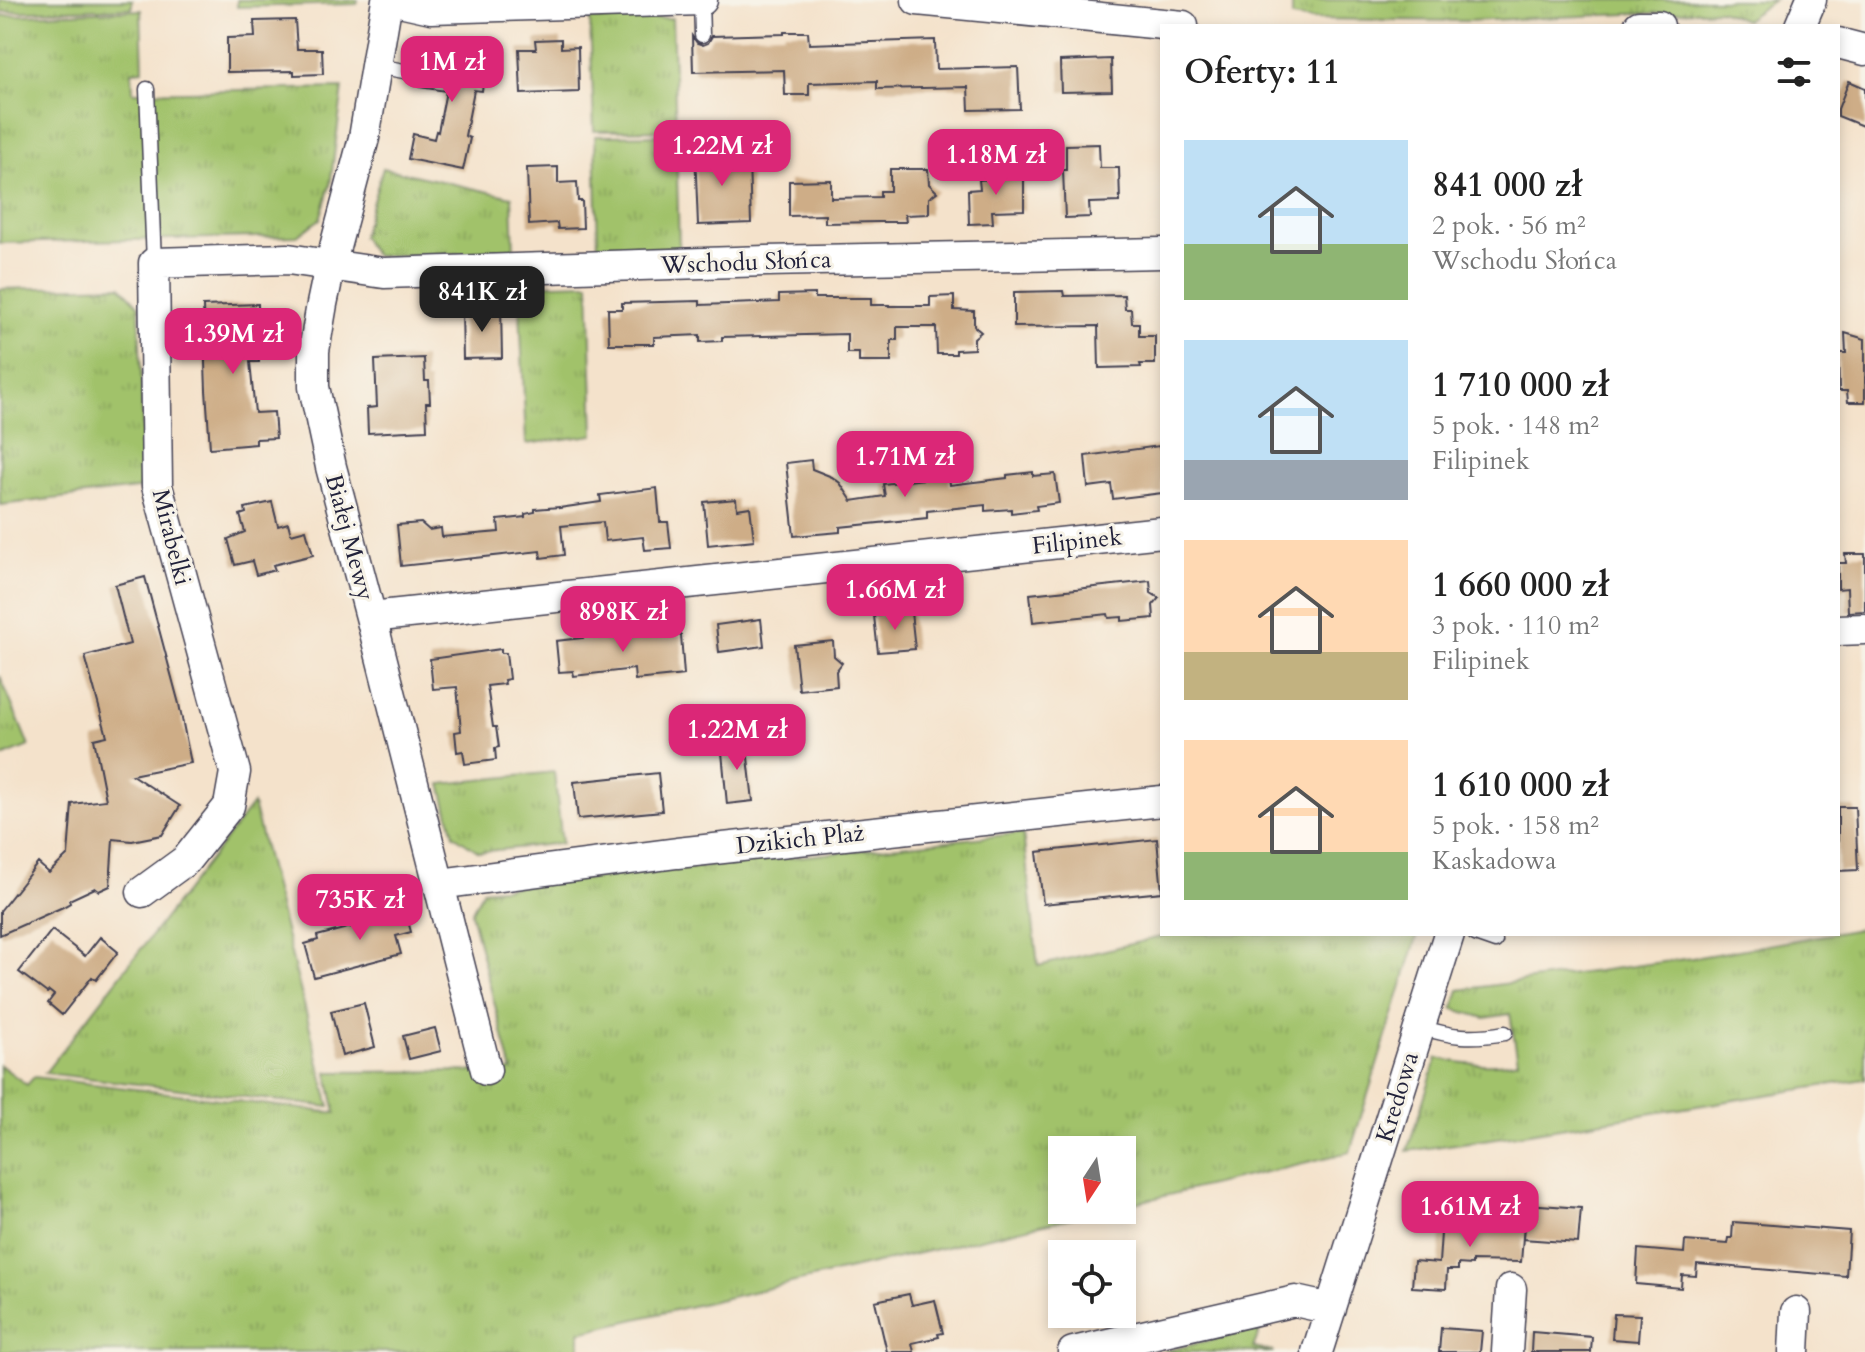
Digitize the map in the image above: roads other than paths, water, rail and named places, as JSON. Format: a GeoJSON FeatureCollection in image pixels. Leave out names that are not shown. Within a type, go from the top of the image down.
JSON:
{"type":"FeatureCollection","features":[{"type":"Feature","properties":{"kind":"street","name":"Białej Mewy"},"geometry":{"type":"LineString","coordinates":[[387,0],[359,162],[330,266],[314,351],[314,387],[331,467],[486,1070]]}},
{"type":"Feature","properties":{"kind":"street"},"geometry":{"type":"LineString","coordinates":[[395,0],[431,8],[702,0]]}},
{"type":"Feature","properties":{"kind":"street"},"geometry":{"type":"LineString","coordinates":[[917,0],[1160,25]]}},
{"type":"Feature","properties":{"kind":"street"},"geometry":{"type":"LineString","coordinates":[[1801,24],[1811,0]]}},
{"type":"Feature","properties":{"kind":"street"},"geometry":{"type":"LineString","coordinates":[[1840,44],[1865,50]]}},
{"type":"Feature","properties":{"kind":"street","name":"Wschodu Słońca"},"geometry":{"type":"LineString","coordinates":[[154,263],[288,259],[384,273],[757,261],[1160,253]]}},
{"type":"Feature","properties":{"kind":"street","name":"Mirabelki"},"geometry":{"type":"LineString","coordinates":[[142,892],[186,860],[229,806],[235,772],[157,486],[154,263]]}},
{"type":"Feature","properties":{"kind":"street","name":"Filipinek"},"geometry":{"type":"LineString","coordinates":[[371,617],[1160,532]]}},
{"type":"Feature","properties":{"kind":"street"},"geometry":{"type":"LineString","coordinates":[[1840,630],[1865,629]]}},
{"type":"Feature","properties":{"kind":"street","name":"Dzikich Plaż"},"geometry":{"type":"LineString","coordinates":[[439,884],[677,853],[1160,801]]}},
{"type":"Feature","properties":{"kind":"street","name":"Kredowa"},"geometry":{"type":"LineString","coordinates":[[1317,1352],[1448,936]]}},
{"type":"Feature","properties":{"kind":"street"},"geometry":{"type":"LineString","coordinates":[[1507,1352],[1511,1289]]}},
{"type":"Feature","properties":{"kind":"street"},"geometry":{"type":"LineString","coordinates":[[1073,1352],[1295,1301],[1331,1309]]}},
{"type":"Feature","properties":{"kind":"street"},"geometry":{"type":"LineString","coordinates":[[1794,1352],[1796,1312]]}},
{"type":"Feature","properties":{"kind":"lane"},"geometry":{"type":"LineString","coordinates":[[702,0],[702,35]]}},
{"type":"Feature","properties":{"kind":"lane"},"geometry":{"type":"LineString","coordinates":[[377,66],[420,74]]}},
{"type":"Feature","properties":{"kind":"lane","name":"Mirabelki"},"geometry":{"type":"LineString","coordinates":[[147,89],[154,263]]}},
{"type":"Feature","properties":{"kind":"lane"},"geometry":{"type":"LineString","coordinates":[[1481,936],[1495,941]]}},
{"type":"Feature","properties":{"kind":"lane"},"geometry":{"type":"LineString","coordinates":[[1420,1027],[1445,1035],[1505,1033]]}}]}
